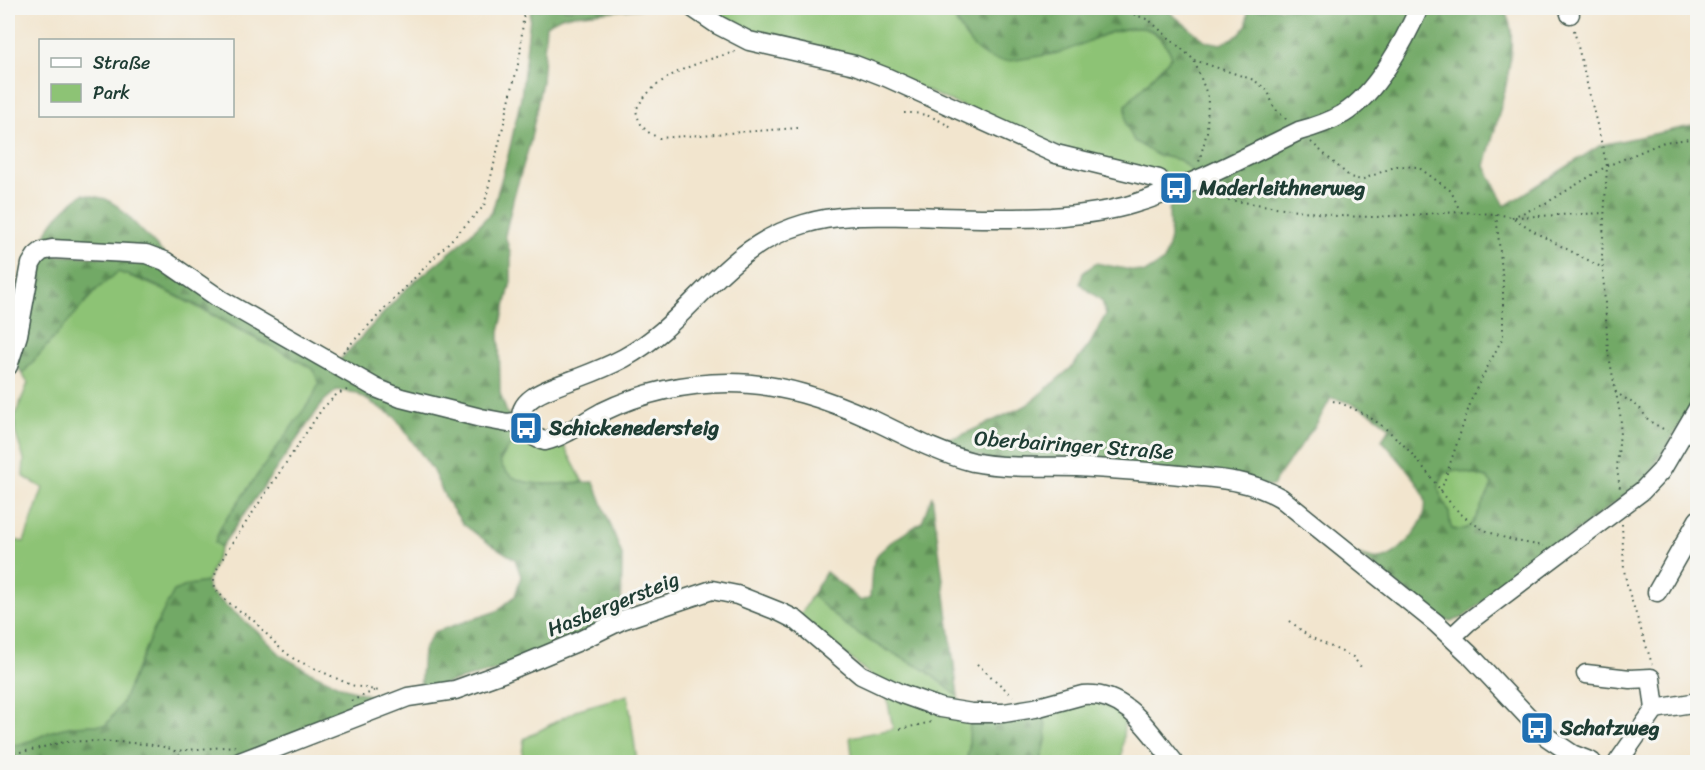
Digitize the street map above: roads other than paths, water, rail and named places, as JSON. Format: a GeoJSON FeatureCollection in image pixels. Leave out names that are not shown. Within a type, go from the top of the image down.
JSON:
{"type":"FeatureCollection","features":[{"type":"Feature","properties":{"kind":"street"},"geometry":{"type":"LineString","coordinates":[[693,8],[735,35],[757,43],[855,65],[1056,154],[1182,185]]}},
{"type":"Feature","properties":{"kind":"street"},"geometry":{"type":"LineString","coordinates":[[8,366],[18,335],[31,264],[42,251],[63,249],[146,254],[165,261],[220,299],[367,383],[401,398],[427,405],[508,423],[522,421],[523,410],[528,402],[537,395],[625,358],[665,328],[704,288],[741,255],[759,242],[801,224],[845,215],[977,218],[1063,216],[1112,210],[1146,200],[1299,131],[1321,124],[1344,113],[1361,99],[1398,49],[1419,8]]}},
{"type":"Feature","properties":{"kind":"street","name":"Oberbairinger Straße"},"geometry":{"type":"LineString","coordinates":[[522,421],[532,435],[545,441],[564,434],[609,409],[653,393],[703,384],[753,384],[800,392],[821,399],[942,452],[975,462],[1012,466],[1145,471],[1248,483],[1281,498],[1452,637],[1547,737],[1572,754],[1592,762]]}},
{"type":"Feature","properties":{"kind":"street"},"geometry":{"type":"LineString","coordinates":[[1452,637],[1468,622],[1561,552],[1622,511],[1653,481],[1695,418]]}},
{"type":"Feature","properties":{"kind":"street"},"geometry":{"type":"LineString","coordinates":[[1657,592],[1698,520]]}},
{"type":"Feature","properties":{"kind":"street","name":"Hasbergersteig"},"geometry":{"type":"LineString","coordinates":[[239,754],[408,697],[455,690],[577,642],[622,620],[712,590],[737,595],[796,620],[861,675],[899,693],[941,708],[987,714],[1024,710],[1083,695],[1091,694],[1109,698],[1126,708],[1144,724],[1174,762]]}},
{"type":"Feature","properties":{"kind":"street"},"geometry":{"type":"LineString","coordinates":[[1586,674],[1630,679],[1651,678],[1656,709],[1618,762]]}},
{"type":"Feature","properties":{"kind":"street"},"geometry":{"type":"LineString","coordinates":[[1656,709],[1698,702]]}},
{"type":"Feature","properties":{"kind":"place","name":"Maderleithnerweg"},"geometry":{"type":"Point","coordinates":[1176,188]}},
{"type":"Feature","properties":{"kind":"place","name":"Schickenedersteig"},"geometry":{"type":"Point","coordinates":[526,428]}},
{"type":"Feature","properties":{"kind":"place","name":"Schatzweg"},"geometry":{"type":"Point","coordinates":[1537,728]}}]}
